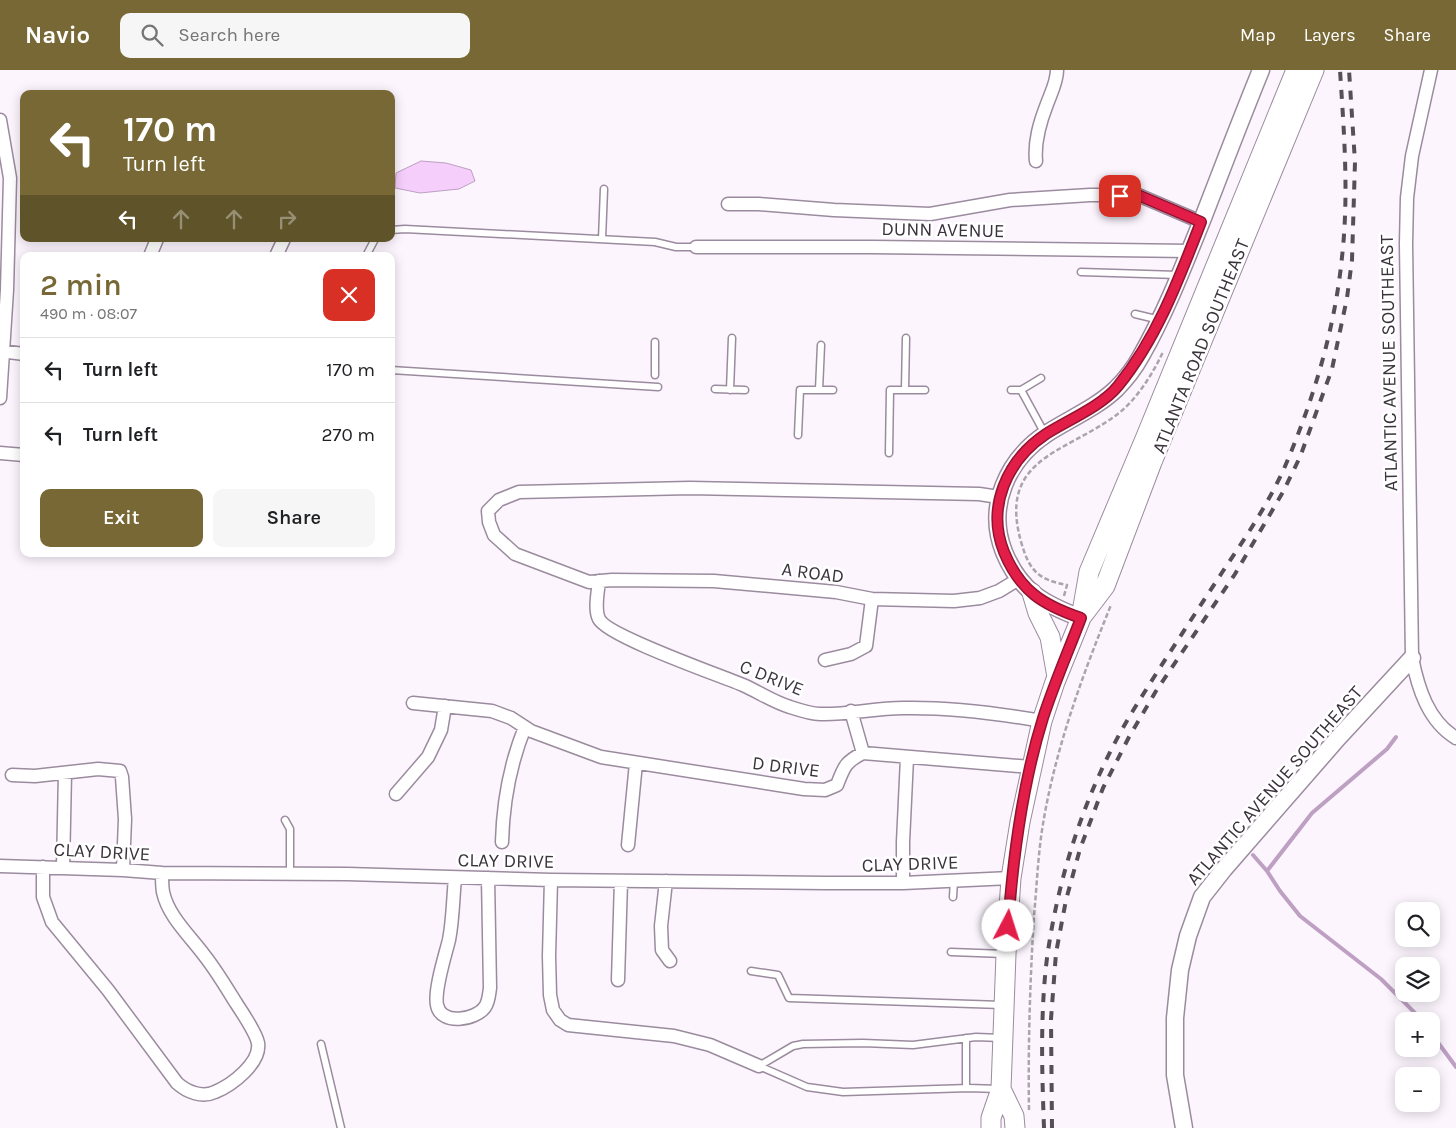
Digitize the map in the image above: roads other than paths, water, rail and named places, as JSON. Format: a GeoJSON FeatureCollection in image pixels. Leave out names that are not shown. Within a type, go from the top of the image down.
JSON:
{"type":"FeatureCollection","features":[{"type":"Feature","properties":{"kind":"main road","name":"ATLANTA ROAD SOUTHEAST"},"geometry":{"type":"LineString","coordinates":[[991,1128],[991,1118],[1001,1089],[1006,954],[1012,878],[1020,822],[1042,721],[1057,677],[1081,618],[1089,572],[1296,70]]}},
{"type":"Feature","properties":{"kind":"main road","name":"ATLANTA ROAD SOUTHEAST"},"geometry":{"type":"LineString","coordinates":[[1081,618],[1106,586],[1152,462],[1314,70]]}},
{"type":"Feature","properties":{"kind":"main road"},"geometry":{"type":"LineString","coordinates":[[1032,592],[1038,613],[1050,637],[1057,677]]}},
{"type":"Feature","properties":{"kind":"main road","name":"ATLANTA ROAD SOUTHEAST"},"geometry":{"type":"LineString","coordinates":[[1001,1089],[1014,1116],[1015,1128]]}},
{"type":"Feature","properties":{"kind":"street"},"geometry":{"type":"LineString","coordinates":[[1036,160],[1035,145],[1044,112],[1056,80],[1057,70]]}},
{"type":"Feature","properties":{"kind":"street"},"geometry":{"type":"LineString","coordinates":[[1081,618],[1052,607],[1032,592],[1019,579],[1009,563],[999,540],[997,520],[1000,497],[1005,480],[1030,448],[1045,435],[1086,412],[1116,388],[1140,359],[1160,320],[1190,251],[1261,70]]}},
{"type":"Feature","properties":{"kind":"street","name":"ATLANTIC AVENUE SOUTHEAST"},"geometry":{"type":"LineString","coordinates":[[1432,70],[1411,163],[1407,198],[1412,658],[1420,692],[1428,708],[1442,728],[1456,738]]}},
{"type":"Feature","properties":{"kind":"street"},"geometry":{"type":"LineString","coordinates":[[0,120],[10,178],[7,290],[0,398]]}},
{"type":"Feature","properties":{"kind":"street"},"geometry":{"type":"LineString","coordinates":[[728,204],[759,204],[834,210],[930,214],[1010,200],[1090,195],[1138,195],[1201,222]]}},
{"type":"Feature","properties":{"kind":"street","name":"DUNN AVENUE"},"geometry":{"type":"LineString","coordinates":[[696,247],[1190,251]]}},
{"type":"Feature","properties":{"kind":"street"},"geometry":{"type":"LineString","coordinates":[[2,352],[20,354]]}},
{"type":"Feature","properties":{"kind":"street"},"geometry":{"type":"LineString","coordinates":[[0,453],[20,455]]}},
{"type":"Feature","properties":{"kind":"street","name":"A ROAD"},"geometry":{"type":"LineString","coordinates":[[1000,497],[979,494],[690,488],[519,492],[499,500],[488,511],[489,522],[494,535],[515,554],[589,582],[612,580],[714,581],[836,592],[872,599],[954,601],[980,598],[1019,579]]}},
{"type":"Feature","properties":{"kind":"street","name":"C DRIVE"},"geometry":{"type":"LineString","coordinates":[[599,582],[598,618],[610,628],[673,659],[687,662],[744,685],[765,698],[790,707],[819,714],[902,708],[956,710],[1042,721]]}},
{"type":"Feature","properties":{"kind":"street"},"geometry":{"type":"LineString","coordinates":[[825,660],[851,654],[866,646],[872,599]]}},
{"type":"Feature","properties":{"kind":"street","name":"ATLANTIC AVENUE SOUTHEAST"},"geometry":{"type":"LineString","coordinates":[[1184,1128],[1175,1075],[1175,1018],[1180,970],[1188,936],[1202,897],[1338,738],[1412,658]]}},
{"type":"Feature","properties":{"kind":"street","name":"D DRIVE"},"geometry":{"type":"LineString","coordinates":[[413,703],[492,711],[511,718],[531,731],[601,757],[804,789],[825,790],[837,785],[844,767],[851,759],[863,753]]}},
{"type":"Feature","properties":{"kind":"street"},"geometry":{"type":"LineString","coordinates":[[396,794],[428,757],[441,730],[445,706]]}},
{"type":"Feature","properties":{"kind":"street"},"geometry":{"type":"LineString","coordinates":[[851,711],[863,753],[1031,767]]}},
{"type":"Feature","properties":{"kind":"street"},"geometry":{"type":"LineString","coordinates":[[502,842],[503,818],[510,771],[525,727]]}},
{"type":"Feature","properties":{"kind":"street"},"geometry":{"type":"LineString","coordinates":[[903,883],[907,758]]}},
{"type":"Feature","properties":{"kind":"street"},"geometry":{"type":"LineString","coordinates":[[628,845],[636,763]]}},
{"type":"Feature","properties":{"kind":"street"},"geometry":{"type":"LineString","coordinates":[[12,775],[35,776],[98,769],[120,771],[125,819],[123,870]]}},
{"type":"Feature","properties":{"kind":"street"},"geometry":{"type":"LineString","coordinates":[[63,868],[65,773]]}},
{"type":"Feature","properties":{"kind":"street","name":"CLAY DRIVE"},"geometry":{"type":"LineString","coordinates":[[0,866],[162,873],[622,881],[903,883],[1012,878]]}},
{"type":"Feature","properties":{"kind":"street"},"geometry":{"type":"LineString","coordinates":[[43,868],[43,896],[52,922],[108,990],[177,1083],[184,1090],[197,1094],[215,1092],[248,1068],[256,1057],[258,1043],[245,1016],[205,956],[174,916],[163,893],[162,873]]}},
{"type":"Feature","properties":{"kind":"street"},"geometry":{"type":"LineString","coordinates":[[456,878],[449,938],[438,982],[437,1005],[441,1012],[448,1017],[458,1019],[474,1016],[485,1007],[488,1000],[490,988],[488,878]]}},
{"type":"Feature","properties":{"kind":"street"},"geometry":{"type":"LineString","coordinates":[[551,880],[548,956],[550,996],[553,1010],[560,1020],[568,1025],[674,1036],[710,1045],[759,1066]]}},
{"type":"Feature","properties":{"kind":"street"},"geometry":{"type":"LineString","coordinates":[[618,980],[622,881]]}},
{"type":"Feature","properties":{"kind":"street"},"geometry":{"type":"LineString","coordinates":[[666,881],[661,926],[662,950],[670,962]]}},
{"type":"Feature","properties":{"kind":"lane"},"geometry":{"type":"LineString","coordinates":[[602,239],[604,189]]}},
{"type":"Feature","properties":{"kind":"lane"},"geometry":{"type":"LineString","coordinates":[[395,230],[655,242],[676,247],[696,247]]}},
{"type":"Feature","properties":{"kind":"lane"},"geometry":{"type":"LineString","coordinates":[[1081,272],[1179,276]]}},
{"type":"Feature","properties":{"kind":"lane"},"geometry":{"type":"LineString","coordinates":[[1135,314],[1160,320]]}},
{"type":"Feature","properties":{"kind":"lane"},"geometry":{"type":"LineString","coordinates":[[730,390],[732,338]]}},
{"type":"Feature","properties":{"kind":"lane"},"geometry":{"type":"LineString","coordinates":[[906,338],[906,390]]}},
{"type":"Feature","properties":{"kind":"lane"},"geometry":{"type":"LineString","coordinates":[[655,375],[656,342]]}},
{"type":"Feature","properties":{"kind":"lane"},"geometry":{"type":"LineString","coordinates":[[819,390],[821,345]]}},
{"type":"Feature","properties":{"kind":"lane"},"geometry":{"type":"LineString","coordinates":[[395,370],[658,387]]}},
{"type":"Feature","properties":{"kind":"lane"},"geometry":{"type":"LineString","coordinates":[[1011,390],[1021,390],[1041,378]]}},
{"type":"Feature","properties":{"kind":"lane"},"geometry":{"type":"LineString","coordinates":[[715,389],[745,390]]}},
{"type":"Feature","properties":{"kind":"lane"},"geometry":{"type":"LineString","coordinates":[[798,435],[800,390],[834,390]]}},
{"type":"Feature","properties":{"kind":"lane"},"geometry":{"type":"LineString","coordinates":[[890,453],[890,390],[925,390]]}},
{"type":"Feature","properties":{"kind":"lane"},"geometry":{"type":"LineString","coordinates":[[1021,390],[1045,435]]}},
{"type":"Feature","properties":{"kind":"lane"},"geometry":{"type":"LineString","coordinates":[[285,820],[290,829],[290,874]]}},
{"type":"Feature","properties":{"kind":"lane"},"geometry":{"type":"LineString","coordinates":[[953,897],[954,880]]}},
{"type":"Feature","properties":{"kind":"lane"},"geometry":{"type":"LineString","coordinates":[[951,952],[1006,954]]}},
{"type":"Feature","properties":{"kind":"lane"},"geometry":{"type":"LineString","coordinates":[[751,971],[778,975],[790,998],[1004,1005]]}},
{"type":"Feature","properties":{"kind":"lane"},"geometry":{"type":"LineString","coordinates":[[966,1038],[966,1088]]}},
{"type":"Feature","properties":{"kind":"lane"},"geometry":{"type":"LineString","coordinates":[[759,1066],[793,1046],[803,1044],[863,1043],[913,1045],[966,1038],[1003,1038]]}},
{"type":"Feature","properties":{"kind":"lane"},"geometry":{"type":"LineString","coordinates":[[321,1044],[340,1128]]}},
{"type":"Feature","properties":{"kind":"lane"},"geometry":{"type":"LineString","coordinates":[[759,1066],[808,1087],[843,1092],[966,1088],[1001,1089]]}},
{"type":"Feature","properties":{"kind":"waterway"},"geometry":{"type":"LineString","coordinates":[[1267,871],[1312,813],[1387,749],[1396,737]]}},
{"type":"Feature","properties":{"kind":"waterway"},"geometry":{"type":"LineString","coordinates":[[1253,855],[1300,916],[1381,979],[1414,1012]]}},
{"type":"Feature","properties":{"kind":"waterway"},"geometry":{"type":"LineString","coordinates":[[1440,1045],[1456,1067]]}},
{"type":"Feature","properties":{"kind":"railway"},"geometry":{"type":"LineString","coordinates":[[1044,1128],[1042,1022],[1047,958],[1059,893],[1089,798],[1134,709],[1273,492],[1306,414],[1322,362],[1339,284],[1344,234],[1345,164],[1340,70]]}},
{"type":"Feature","properties":{"kind":"railway"},"geometry":{"type":"LineString","coordinates":[[1052,1128],[1051,1019],[1056,953],[1066,900],[1080,849],[1103,788],[1129,737],[1156,691],[1235,574],[1283,492],[1300,457],[1332,369],[1347,298],[1352,260],[1355,162],[1349,70]]}}]}
